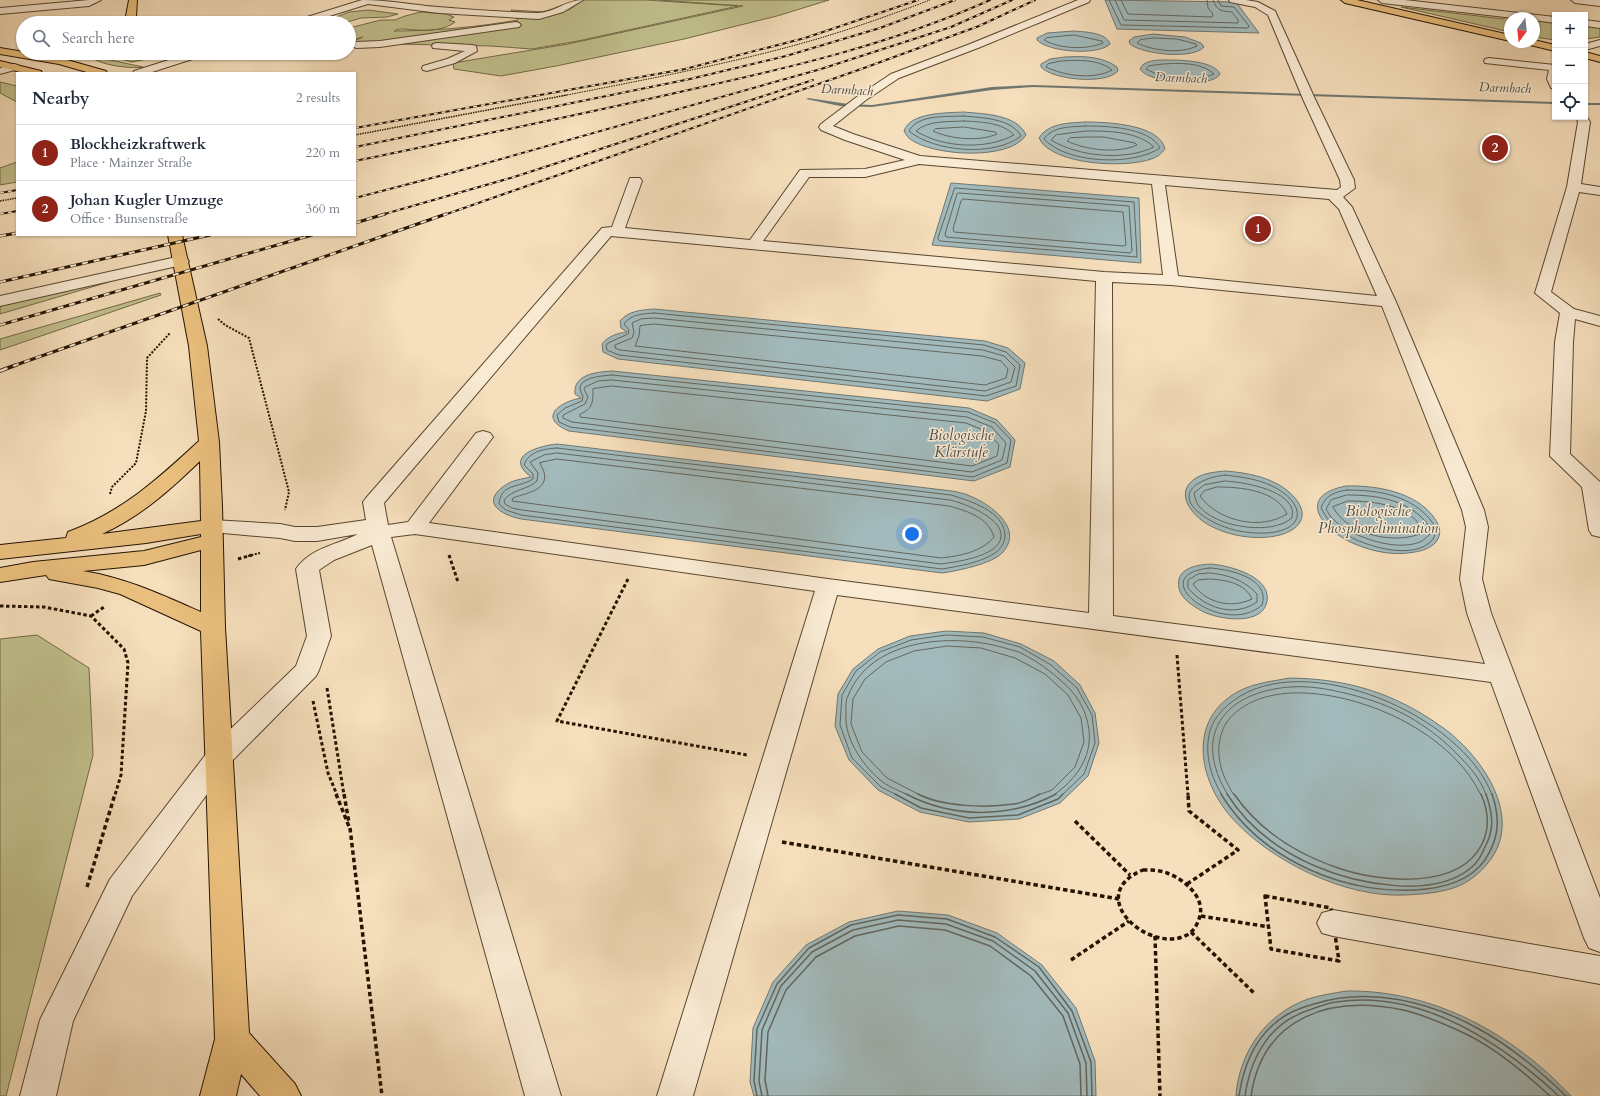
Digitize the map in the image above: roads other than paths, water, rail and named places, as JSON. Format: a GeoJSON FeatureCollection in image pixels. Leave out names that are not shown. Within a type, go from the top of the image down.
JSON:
{"type":"FeatureCollection","features":[{"type":"Feature","properties":{"kind":"main road"},"geometry":{"type":"LineString","coordinates":[[131,16],[136,0]]}},
{"type":"Feature","properties":{"kind":"main road"},"geometry":{"type":"LineString","coordinates":[[1349,0],[1504,37]]}},
{"type":"Feature","properties":{"kind":"main road"},"geometry":{"type":"LineString","coordinates":[[1540,42],[1552,43]]}},
{"type":"Feature","properties":{"kind":"main road"},"geometry":{"type":"LineString","coordinates":[[1588,44],[1600,43]]}},
{"type":"Feature","properties":{"kind":"main road"},"geometry":{"type":"LineString","coordinates":[[1540,45],[1552,47]]}},
{"type":"Feature","properties":{"kind":"main road"},"geometry":{"type":"LineString","coordinates":[[0,52],[16,53]]}},
{"type":"Feature","properties":{"kind":"main road"},"geometry":{"type":"LineString","coordinates":[[1588,56],[1600,59]]}},
{"type":"Feature","properties":{"kind":"main road"},"geometry":{"type":"LineString","coordinates":[[0,64],[16,59]]}},
{"type":"Feature","properties":{"kind":"main road"},"geometry":{"type":"LineString","coordinates":[[14,67],[40,60]]}},
{"type":"Feature","properties":{"kind":"main road"},"geometry":{"type":"LineString","coordinates":[[55,60],[99,72]]}},
{"type":"Feature","properties":{"kind":"main road"},"geometry":{"type":"LineString","coordinates":[[78,60],[87,68]]}},
{"type":"Feature","properties":{"kind":"main road"},"geometry":{"type":"LineString","coordinates":[[0,64],[33,72]]}},
{"type":"Feature","properties":{"kind":"main road"},"geometry":{"type":"LineString","coordinates":[[0,77],[16,78]]}},
{"type":"Feature","properties":{"kind":"main road"},"geometry":{"type":"LineString","coordinates":[[175,236],[193,318],[209,442],[212,506],[213,627],[232,1039],[218,1096]]}},
{"type":"Feature","properties":{"kind":"main road"},"geometry":{"type":"LineString","coordinates":[[55,546],[96,529],[132,509],[157,489],[209,442]]}},
{"type":"Feature","properties":{"kind":"main road"},"geometry":{"type":"LineString","coordinates":[[0,552],[212,533]]}},
{"type":"Feature","properties":{"kind":"main road"},"geometry":{"type":"LineString","coordinates":[[0,574],[144,558],[212,533]]}},
{"type":"Feature","properties":{"kind":"main road"},"geometry":{"type":"LineString","coordinates":[[33,570],[100,581],[128,589],[213,627]]}},
{"type":"Feature","properties":{"kind":"main road"},"geometry":{"type":"LineString","coordinates":[[232,1039],[284,1096]]}},
{"type":"Feature","properties":{"kind":"street"},"geometry":{"type":"LineString","coordinates":[[0,12],[89,3],[96,2],[98,0]]}},
{"type":"Feature","properties":{"kind":"street"},"geometry":{"type":"LineString","coordinates":[[356,45],[380,44],[539,23],[578,0]]}},
{"type":"Feature","properties":{"kind":"street"},"geometry":{"type":"LineString","coordinates":[[1086,0],[974,46],[894,76],[862,98],[825,127],[849,137],[919,160],[1158,179],[1333,195],[1341,194],[1348,188],[1347,180],[1307,94],[1272,13],[1258,5],[1233,0]]}},
{"type":"Feature","properties":{"kind":"street"},"geometry":{"type":"LineString","coordinates":[[1382,0],[1552,20]]}},
{"type":"Feature","properties":{"kind":"street"},"geometry":{"type":"LineString","coordinates":[[1575,0],[1600,3]]}},
{"type":"Feature","properties":{"kind":"street"},"geometry":{"type":"LineString","coordinates":[[320,16],[370,1],[439,10],[539,16],[552,14]]}},
{"type":"Feature","properties":{"kind":"street"},"geometry":{"type":"LineString","coordinates":[[1588,23],[1600,25]]}},
{"type":"Feature","properties":{"kind":"street"},"geometry":{"type":"LineString","coordinates":[[1588,47],[1600,43]]}},
{"type":"Feature","properties":{"kind":"street"},"geometry":{"type":"LineString","coordinates":[[356,45],[472,48],[472,51],[452,61],[427,68]]}},
{"type":"Feature","properties":{"kind":"street"},"geometry":{"type":"LineString","coordinates":[[1588,55],[1600,53]]}},
{"type":"Feature","properties":{"kind":"street"},"geometry":{"type":"LineString","coordinates":[[141,72],[179,60]]}},
{"type":"Feature","properties":{"kind":"street"},"geometry":{"type":"LineString","coordinates":[[1489,60],[1552,68]]}},
{"type":"Feature","properties":{"kind":"street"},"geometry":{"type":"LineString","coordinates":[[0,71],[14,67]]}},
{"type":"Feature","properties":{"kind":"street"},"geometry":{"type":"LineString","coordinates":[[1583,120],[1574,187],[1543,293],[1568,312],[1600,321]]}},
{"type":"Feature","properties":{"kind":"street"},"geometry":{"type":"LineString","coordinates":[[754,244],[806,173],[865,173],[919,160]]}},
{"type":"Feature","properties":{"kind":"street"},"geometry":{"type":"LineString","coordinates":[[1158,179],[1171,280]]}},
{"type":"Feature","properties":{"kind":"street"},"geometry":{"type":"LineString","coordinates":[[618,232],[635,181]]}},
{"type":"Feature","properties":{"kind":"street"},"geometry":{"type":"LineString","coordinates":[[1574,187],[1600,191]]}},
{"type":"Feature","properties":{"kind":"street"},"geometry":{"type":"LineString","coordinates":[[1333,195],[1345,207],[1388,302],[1473,510],[1477,527],[1471,579],[1479,613],[1600,938]]}},
{"type":"Feature","properties":{"kind":"street"},"geometry":{"type":"LineString","coordinates":[[543,1096],[379,529],[373,502],[607,231],[1104,277],[1171,280],[1388,302]]}},
{"type":"Feature","properties":{"kind":"street"},"geometry":{"type":"LineString","coordinates":[[0,301],[181,261]]}},
{"type":"Feature","properties":{"kind":"street"},"geometry":{"type":"LineString","coordinates":[[1101,623],[1104,277]]}},
{"type":"Feature","properties":{"kind":"street"},"geometry":{"type":"LineString","coordinates":[[1568,312],[1564,342],[1560,456],[1592,485],[1600,530]]}},
{"type":"Feature","properties":{"kind":"street"},"geometry":{"type":"LineString","coordinates":[[415,528],[483,437]]}},
{"type":"Feature","properties":{"kind":"street"},"geometry":{"type":"LineString","coordinates":[[212,533],[280,531],[295,534],[317,534],[379,529],[415,528],[1170,633],[1501,675]]}},
{"type":"Feature","properties":{"kind":"street"},"geometry":{"type":"LineString","coordinates":[[38,1096],[57,1020],[121,888],[220,756],[307,670],[319,636],[308,570],[313,562],[326,555],[362,541],[379,529]]}},
{"type":"Feature","properties":{"kind":"street"},"geometry":{"type":"LineString","coordinates":[[675,1096],[828,586]]}},
{"type":"Feature","properties":{"kind":"street"},"geometry":{"type":"LineString","coordinates":[[1333,923],[1600,970]]}},
{"type":"Feature","properties":{"kind":"water"},"geometry":{"type":"Polygon","coordinates":[[[1105,0],[1236,2],[1259,33],[1117,29],[1105,0]]]}},
{"type":"Feature","properties":{"kind":"water"},"geometry":{"type":"Polygon","coordinates":[[[1074,31],[1089,32],[1099,35],[1108,40],[1110,44],[1104,48],[1095,50],[1073,51],[1051,47],[1037,40],[1037,38],[1047,33],[1074,31]]]}},
{"type":"Feature","properties":{"kind":"water"},"geometry":{"type":"Polygon","coordinates":[[[1153,34],[1185,37],[1201,43],[1204,47],[1198,51],[1189,53],[1167,54],[1145,51],[1130,44],[1129,41],[1134,37],[1153,34]]]}},
{"type":"Feature","properties":{"kind":"water"},"geometry":{"type":"Polygon","coordinates":[[[1085,57],[1098,59],[1111,63],[1117,67],[1118,71],[1103,78],[1080,79],[1056,75],[1041,67],[1041,64],[1050,59],[1085,57]]]}},
{"type":"Feature","properties":{"kind":"water"},"geometry":{"type":"Polygon","coordinates":[[[1157,60],[1189,61],[1205,64],[1217,70],[1220,74],[1215,79],[1193,83],[1167,81],[1155,78],[1145,74],[1140,69],[1145,63],[1157,60]]]}},
{"type":"Feature","properties":{"kind":"water"},"geometry":{"type":"Polygon","coordinates":[[[964,112],[999,116],[1015,123],[1022,128],[1026,135],[1017,143],[1004,149],[970,153],[952,152],[921,145],[909,138],[904,131],[914,120],[921,117],[939,113],[964,112]]]}},
{"type":"Feature","properties":{"kind":"water"},"geometry":{"type":"Polygon","coordinates":[[[1085,122],[1118,124],[1143,129],[1153,134],[1161,141],[1165,149],[1158,156],[1147,160],[1131,163],[1094,163],[1059,155],[1047,147],[1039,138],[1048,129],[1053,127],[1085,122]]]}},
{"type":"Feature","properties":{"kind":"water"},"geometry":{"type":"Polygon","coordinates":[[[951,183],[1139,198],[1141,263],[932,245],[951,183]]]}},
{"type":"Feature","properties":{"kind":"water","name":"Biologische Klärstufe"},"geometry":{"type":"Polygon","coordinates":[[[654,309],[985,341],[1008,348],[1025,363],[1020,389],[987,401],[618,359],[603,352],[602,344],[607,339],[617,334],[627,332],[621,328],[620,321],[623,318],[635,312],[654,309]]]}},
{"type":"Feature","properties":{"kind":"water","name":"Biologische Klärstufe"},"geometry":{"type":"Polygon","coordinates":[[[612,371],[969,408],[997,420],[1015,440],[1010,467],[974,481],[569,431],[559,426],[554,421],[553,416],[559,407],[565,403],[581,398],[575,394],[575,387],[582,378],[593,373],[612,371]]]}},
{"type":"Feature","properties":{"kind":"water","name":"Biologische Klärstufe"},"geometry":{"type":"Polygon","coordinates":[[[557,444],[958,492],[978,500],[995,511],[1002,518],[1010,534],[1008,543],[1003,552],[998,556],[974,566],[942,573],[521,519],[507,515],[496,507],[494,498],[497,492],[504,486],[514,481],[531,477],[523,470],[521,463],[522,458],[526,453],[541,447],[557,444]]]}},
{"type":"Feature","properties":{"kind":"water","name":"Biologische Phosphorelimination"},"geometry":{"type":"Polygon","coordinates":[[[1225,471],[1245,473],[1265,479],[1284,488],[1291,494],[1301,507],[1302,517],[1300,522],[1296,527],[1280,535],[1271,537],[1251,537],[1221,531],[1198,518],[1193,513],[1186,501],[1186,489],[1190,483],[1199,476],[1225,471]]]}},
{"type":"Feature","properties":{"kind":"water","name":"Biologische Phosphorelimination"},"geometry":{"type":"Polygon","coordinates":[[[1346,486],[1383,489],[1407,496],[1418,502],[1437,522],[1440,530],[1438,539],[1432,546],[1423,550],[1400,554],[1369,549],[1343,538],[1324,523],[1319,514],[1318,505],[1321,497],[1330,491],[1346,486]]]}},
{"type":"Feature","properties":{"kind":"water"},"geometry":{"type":"Polygon","coordinates":[[[1210,564],[1238,570],[1257,580],[1264,587],[1267,595],[1266,605],[1262,612],[1255,616],[1246,618],[1226,618],[1208,614],[1188,602],[1180,592],[1180,576],[1187,569],[1210,564]]]}},
{"type":"Feature","properties":{"kind":"water"},"geometry":{"type":"Polygon","coordinates":[[[946,631],[984,633],[1021,644],[1054,661],[1080,685],[1095,713],[1099,743],[1088,776],[1060,803],[1019,819],[969,822],[920,812],[878,790],[849,760],[835,726],[838,694],[853,669],[878,649],[910,636],[946,631]]]}},
{"type":"Feature","properties":{"kind":"water"},"geometry":{"type":"Polygon","coordinates":[[[1290,678],[1332,681],[1370,690],[1388,697],[1424,715],[1442,727],[1470,753],[1483,769],[1493,786],[1500,805],[1502,823],[1500,842],[1491,859],[1474,877],[1461,885],[1433,893],[1405,895],[1382,894],[1358,890],[1310,874],[1287,862],[1247,833],[1231,817],[1220,802],[1211,785],[1205,768],[1203,750],[1205,733],[1211,717],[1222,703],[1245,688],[1290,678]]]}},
{"type":"Feature","properties":{"kind":"water"},"geometry":{"type":"Polygon","coordinates":[[[898,911],[948,915],[997,933],[1042,965],[1076,1008],[1095,1061],[1096,1096],[754,1096],[750,1082],[753,1028],[773,982],[806,945],[849,922],[898,911]]]}},
{"type":"Feature","properties":{"kind":"water"},"geometry":{"type":"Polygon","coordinates":[[[1347,991],[1379,993],[1411,998],[1441,1007],[1470,1020],[1498,1035],[1524,1053],[1571,1096],[1236,1096],[1238,1080],[1249,1050],[1257,1037],[1279,1014],[1308,999],[1347,991]]]}},
{"type":"Feature","properties":{"kind":"waterway","name":"Darmbach"},"geometry":{"type":"LineString","coordinates":[[808,99],[848,105],[872,106],[992,88],[1033,86],[1552,103]]}},
{"type":"Feature","properties":{"kind":"waterway","name":"Darmbach"},"geometry":{"type":"LineString","coordinates":[[1588,104],[1600,104]]}},
{"type":"Feature","properties":{"kind":"railway"},"geometry":{"type":"LineString","coordinates":[[356,128],[685,69],[805,38],[918,0]]}},
{"type":"Feature","properties":{"kind":"railway"},"geometry":{"type":"LineString","coordinates":[[356,147],[690,79],[786,56],[880,28],[955,0]]}},
{"type":"Feature","properties":{"kind":"railway"},"geometry":{"type":"LineString","coordinates":[[356,161],[602,109],[801,64],[916,30],[990,0]]}},
{"type":"Feature","properties":{"kind":"railway"},"geometry":{"type":"LineString","coordinates":[[356,198],[451,173],[821,69],[951,27],[1012,0]]}},
{"type":"Feature","properties":{"kind":"railway"},"geometry":{"type":"LineString","coordinates":[[444,215],[864,68],[979,26],[1035,0]]}},
{"type":"Feature","properties":{"kind":"railway"},"geometry":{"type":"LineString","coordinates":[[381,215],[514,177],[813,80]]}},
{"type":"Feature","properties":{"kind":"railway"},"geometry":{"type":"LineString","coordinates":[[0,193],[16,190]]}},
{"type":"Feature","properties":{"kind":"railway"},"geometry":{"type":"LineString","coordinates":[[0,214],[16,211]]}},
{"type":"Feature","properties":{"kind":"railway"},"geometry":{"type":"LineString","coordinates":[[356,223],[385,214]]}},
{"type":"Feature","properties":{"kind":"railway"},"geometry":{"type":"LineString","coordinates":[[13,366],[446,214]]}},
{"type":"Feature","properties":{"kind":"railway"},"geometry":{"type":"LineString","coordinates":[[0,236],[16,233]]}},
{"type":"Feature","properties":{"kind":"railway"},"geometry":{"type":"LineString","coordinates":[[0,282],[206,236]]}},
{"type":"Feature","properties":{"kind":"railway"},"geometry":{"type":"LineString","coordinates":[[0,325],[309,236]]}},
{"type":"Feature","properties":{"kind":"railway"},"geometry":{"type":"LineString","coordinates":[[0,371],[16,365]]}},
{"type":"Feature","properties":{"kind":"place","name":"Johan Kugler Umzuge"},"geometry":{"type":"Point","coordinates":[1495,148]}},
{"type":"Feature","properties":{"kind":"place","name":"Blockheizkraftwerk"},"geometry":{"type":"Point","coordinates":[1258,229]}}]}
